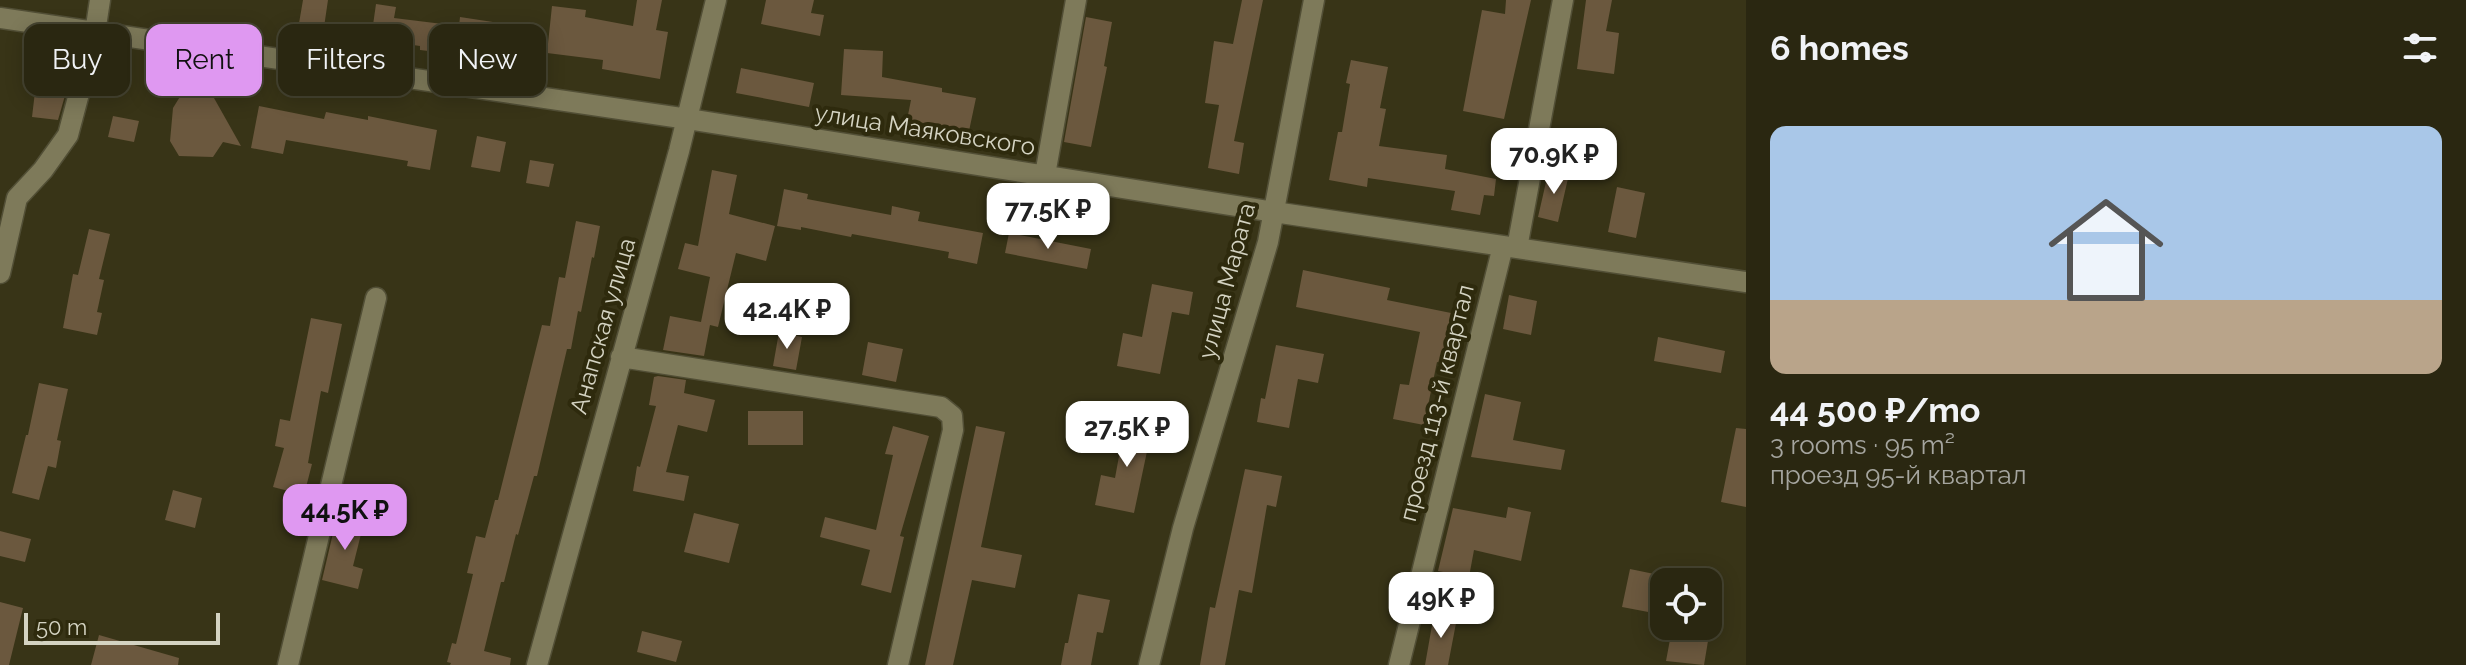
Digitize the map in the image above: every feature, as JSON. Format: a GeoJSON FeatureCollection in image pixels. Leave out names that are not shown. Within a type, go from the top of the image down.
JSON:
{"type":"FeatureCollection","features":[{"type":"Feature","properties":{"kind":"street"},"geometry":{"type":"LineString","coordinates":[[96,24],[100,0]]}},
{"type":"Feature","properties":{"kind":"street","name":"Анапская улица"},"geometry":{"type":"LineString","coordinates":[[537,665],[688,119],[716,0]]}},
{"type":"Feature","properties":{"kind":"street"},"geometry":{"type":"LineString","coordinates":[[1045,175],[1076,0]]}},
{"type":"Feature","properties":{"kind":"street","name":"улица Марата"},"geometry":{"type":"LineString","coordinates":[[1149,665],[1183,528],[1268,242],[1314,0]]}},
{"type":"Feature","properties":{"kind":"street","name":"проезд 113-й квартал"},"geometry":{"type":"LineString","coordinates":[[1399,665],[1510,247],[1563,0]]}},
{"type":"Feature","properties":{"kind":"street","name":"улица Маяковского"},"geometry":{"type":"LineString","coordinates":[[0,18],[38,24]]}},
{"type":"Feature","properties":{"kind":"street","name":"улица Маяковского"},"geometry":{"type":"LineString","coordinates":[[130,38],[688,119],[1274,212],[1746,282]]}},
{"type":"Feature","properties":{"kind":"street"},"geometry":{"type":"LineString","coordinates":[[0,273],[17,198],[43,170],[68,135],[78,96]]}},
{"type":"Feature","properties":{"kind":"street"},"geometry":{"type":"LineString","coordinates":[[288,665],[376,298]]}},
{"type":"Feature","properties":{"kind":"street"},"geometry":{"type":"LineString","coordinates":[[621,357],[941,407],[952,416],[953,430],[898,665]]}},
{"type":"Feature","properties":{"kind":"building"},"geometry":{"type":"Polygon","coordinates":[[[303,0],[328,0],[324,24],[299,24],[303,0]]]}},
{"type":"Feature","properties":{"kind":"building"},"geometry":{"type":"Polygon","coordinates":[[[637,0],[662,0],[656,30],[668,32],[660,79],[602,69],[603,60],[547,53],[552,6],[586,10],[585,17],[633,26],[637,0]]]}},
{"type":"Feature","properties":{"kind":"building"},"geometry":{"type":"Polygon","coordinates":[[[766,0],[814,0],[811,13],[824,15],[820,36],[761,24],[766,0]]]}},
{"type":"Feature","properties":{"kind":"building"},"geometry":{"type":"Polygon","coordinates":[[[1242,0],[1263,0],[1234,141],[1244,143],[1239,174],[1208,168],[1219,105],[1205,103],[1214,41],[1233,44],[1242,0]]]}},
{"type":"Feature","properties":{"kind":"building"},"geometry":{"type":"Polygon","coordinates":[[[1506,0],[1531,0],[1504,119],[1463,111],[1482,10],[1505,14],[1506,0]]]}},
{"type":"Feature","properties":{"kind":"building"},"geometry":{"type":"Polygon","coordinates":[[[1586,0],[1612,0],[1606,31],[1619,33],[1614,74],[1577,69],[1586,0]]]}},
{"type":"Feature","properties":{"kind":"building"},"geometry":{"type":"Polygon","coordinates":[[[376,4],[396,7],[394,18],[443,24],[429,24],[429,51],[413,45],[413,24],[373,24],[376,4]]]}},
{"type":"Feature","properties":{"kind":"building"},"geometry":{"type":"Polygon","coordinates":[[[460,17],[493,24],[459,24],[460,17]]]}},
{"type":"Feature","properties":{"kind":"building"},"geometry":{"type":"Polygon","coordinates":[[[1086,17],[1112,22],[1104,66],[1107,67],[1091,147],[1064,142],[1086,17]]]}},
{"type":"Feature","properties":{"kind":"building"},"geometry":{"type":"Polygon","coordinates":[[[844,49],[883,51],[882,77],[976,98],[969,131],[907,120],[911,100],[841,95],[844,49]]]}},
{"type":"Feature","properties":{"kind":"building"},"geometry":{"type":"Polygon","coordinates":[[[1351,60],[1388,67],[1380,108],[1386,109],[1379,146],[1447,155],[1445,169],[1496,179],[1494,196],[1484,195],[1480,215],[1451,210],[1455,191],[1368,178],[1367,187],[1329,180],[1338,132],[1342,132],[1351,60]]]}},
{"type":"Feature","properties":{"kind":"building"},"geometry":{"type":"Polygon","coordinates":[[[741,68],[814,83],[809,107],[736,93],[741,68]]]}},
{"type":"Feature","properties":{"kind":"building"},"geometry":{"type":"Polygon","coordinates":[[[34,96],[65,96],[58,120],[32,117],[34,96]]]}},
{"type":"Feature","properties":{"kind":"building"},"geometry":{"type":"Polygon","coordinates":[[[180,96],[214,98],[241,146],[223,142],[213,157],[179,156],[170,141],[173,108],[180,96]]]}},
{"type":"Feature","properties":{"kind":"building"},"geometry":{"type":"Polygon","coordinates":[[[259,106],[324,119],[326,112],[368,120],[368,116],[437,130],[430,170],[407,166],[408,161],[286,140],[283,154],[251,148],[259,106]]]}},
{"type":"Feature","properties":{"kind":"building"},"geometry":{"type":"Polygon","coordinates":[[[113,116],[139,121],[134,142],[108,137],[113,116]]]}},
{"type":"Feature","properties":{"kind":"building"},"geometry":{"type":"Polygon","coordinates":[[[477,136],[506,142],[500,172],[471,167],[477,136]]]}},
{"type":"Feature","properties":{"kind":"building"},"geometry":{"type":"Polygon","coordinates":[[[530,160],[554,164],[549,187],[526,183],[530,160]]]}},
{"type":"Feature","properties":{"kind":"building"},"geometry":{"type":"Polygon","coordinates":[[[1549,169],[1569,174],[1558,222],[1538,217],[1549,169]]]}},
{"type":"Feature","properties":{"kind":"building"},"geometry":{"type":"Polygon","coordinates":[[[712,170],[737,175],[729,214],[775,226],[766,261],[736,253],[718,327],[710,325],[704,356],[663,350],[670,316],[701,322],[710,277],[678,269],[685,243],[698,246],[712,170]]]}},
{"type":"Feature","properties":{"kind":"building"},"geometry":{"type":"Polygon","coordinates":[[[1617,187],[1645,193],[1636,238],[1608,232],[1617,187]]]}},
{"type":"Feature","properties":{"kind":"building"},"geometry":{"type":"Polygon","coordinates":[[[784,189],[808,194],[807,199],[891,215],[892,206],[920,212],[918,221],[983,233],[977,264],[948,258],[949,252],[852,234],[851,237],[801,227],[801,230],[777,226],[784,189]]]}},
{"type":"Feature","properties":{"kind":"building"},"geometry":{"type":"Polygon","coordinates":[[[576,221],[600,226],[594,258],[581,312],[578,311],[571,349],[567,349],[537,476],[534,476],[504,582],[501,582],[484,651],[511,658],[510,665],[450,665],[447,662],[452,643],[456,644],[473,574],[467,573],[476,536],[485,538],[495,500],[498,500],[542,325],[550,326],[559,277],[565,278],[576,221]]]}},
{"type":"Feature","properties":{"kind":"building"},"geometry":{"type":"Polygon","coordinates":[[[89,229],[110,234],[99,279],[104,280],[97,312],[102,313],[97,335],[63,328],[73,274],[78,275],[89,229]]]}},
{"type":"Feature","properties":{"kind":"building"},"geometry":{"type":"Polygon","coordinates":[[[1009,233],[1091,249],[1087,269],[1005,253],[1009,233]]]}},
{"type":"Feature","properties":{"kind":"building"},"geometry":{"type":"Polygon","coordinates":[[[1303,270],[1390,288],[1387,300],[1456,314],[1446,364],[1437,362],[1424,425],[1393,419],[1400,384],[1409,385],[1420,332],[1296,307],[1303,270]]]}},
{"type":"Feature","properties":{"kind":"building"},"geometry":{"type":"Polygon","coordinates":[[[1152,284],[1193,292],[1189,315],[1172,312],[1160,374],[1117,366],[1123,333],[1142,337],[1152,284]]]}},
{"type":"Feature","properties":{"kind":"building"},"geometry":{"type":"Polygon","coordinates":[[[1509,295],[1537,301],[1531,335],[1503,329],[1509,295]]]}},
{"type":"Feature","properties":{"kind":"building"},"geometry":{"type":"Polygon","coordinates":[[[311,318],[342,324],[328,393],[321,391],[308,463],[312,464],[304,495],[273,487],[284,448],[275,446],[280,419],[290,421],[311,318]]]}},
{"type":"Feature","properties":{"kind":"building"},"geometry":{"type":"Polygon","coordinates":[[[779,332],[802,337],[796,370],[773,366],[779,332]]]}},
{"type":"Feature","properties":{"kind":"building"},"geometry":{"type":"Polygon","coordinates":[[[1658,337],[1725,351],[1721,373],[1654,361],[1658,337]]]}},
{"type":"Feature","properties":{"kind":"building"},"geometry":{"type":"Polygon","coordinates":[[[868,342],[903,349],[896,382],[862,375],[868,342]]]}},
{"type":"Feature","properties":{"kind":"building"},"geometry":{"type":"Polygon","coordinates":[[[1276,345],[1324,354],[1318,383],[1298,379],[1289,428],[1257,422],[1276,345]]]}},
{"type":"Feature","properties":{"kind":"building"},"geometry":{"type":"Polygon","coordinates":[[[654,377],[686,380],[684,393],[715,400],[707,432],[678,425],[666,472],[689,476],[684,501],[633,491],[637,466],[640,467],[656,406],[649,405],[654,377]]]}},
{"type":"Feature","properties":{"kind":"building"},"geometry":{"type":"Polygon","coordinates":[[[39,383],[68,389],[57,440],[61,441],[56,468],[48,466],[39,500],[12,493],[39,383]]]}},
{"type":"Feature","properties":{"kind":"building"},"geometry":{"type":"Polygon","coordinates":[[[1485,394],[1521,402],[1513,440],[1565,450],[1561,470],[1471,457],[1485,394]]]}},
{"type":"Feature","properties":{"kind":"building"},"geometry":{"type":"Polygon","coordinates":[[[748,411],[803,411],[803,445],[748,445],[748,411]]]}},
{"type":"Feature","properties":{"kind":"building"},"geometry":{"type":"Polygon","coordinates":[[[1126,418],[1153,423],[1134,513],[1095,505],[1101,475],[1115,478],[1126,418]]]}},
{"type":"Feature","properties":{"kind":"building"},"geometry":{"type":"Polygon","coordinates":[[[893,426],[929,436],[900,536],[904,537],[891,593],[861,585],[870,550],[820,537],[825,517],[876,530],[893,455],[885,454],[893,426]]]}},
{"type":"Feature","properties":{"kind":"building"},"geometry":{"type":"Polygon","coordinates":[[[976,426],[1005,432],[981,547],[1022,555],[1015,588],[972,580],[953,665],[925,665],[976,426]]]}},
{"type":"Feature","properties":{"kind":"building"},"geometry":{"type":"Polygon","coordinates":[[[1736,428],[1746,429],[1746,507],[1721,502],[1736,428]]]}},
{"type":"Feature","properties":{"kind":"building"},"geometry":{"type":"Polygon","coordinates":[[[1245,469],[1282,476],[1276,507],[1267,505],[1252,593],[1239,590],[1225,665],[1200,665],[1210,607],[1215,608],[1245,469]]]}},
{"type":"Feature","properties":{"kind":"building"},"geometry":{"type":"Polygon","coordinates":[[[173,490],[202,498],[195,528],[165,520],[173,490]]]}},
{"type":"Feature","properties":{"kind":"building"},"geometry":{"type":"Polygon","coordinates":[[[1508,507],[1531,512],[1521,561],[1474,550],[1469,577],[1438,571],[1453,508],[1506,518],[1508,507]]]}},
{"type":"Feature","properties":{"kind":"building"},"geometry":{"type":"Polygon","coordinates":[[[338,512],[365,518],[353,566],[363,569],[358,589],[322,580],[338,512]]]}},
{"type":"Feature","properties":{"kind":"building"},"geometry":{"type":"Polygon","coordinates":[[[694,513],[739,524],[729,563],[684,552],[694,513]]]}},
{"type":"Feature","properties":{"kind":"building"},"geometry":{"type":"Polygon","coordinates":[[[0,531],[31,539],[25,562],[0,556],[0,531]]]}},
{"type":"Feature","properties":{"kind":"building"},"geometry":{"type":"Polygon","coordinates":[[[1630,569],[1650,573],[1650,612],[1622,607],[1630,569]]]}},
{"type":"Feature","properties":{"kind":"building"},"geometry":{"type":"Polygon","coordinates":[[[1078,594],[1110,600],[1103,633],[1097,632],[1091,665],[1061,665],[1065,643],[1068,643],[1078,594]]]}},
{"type":"Feature","properties":{"kind":"building"},"geometry":{"type":"Polygon","coordinates":[[[0,602],[23,608],[9,665],[0,665],[0,602]]]}},
{"type":"Feature","properties":{"kind":"building"},"geometry":{"type":"Polygon","coordinates":[[[1434,614],[1457,618],[1448,665],[1425,665],[1434,614]]]}},
{"type":"Feature","properties":{"kind":"building"},"geometry":{"type":"Polygon","coordinates":[[[642,631],[682,641],[676,662],[637,652],[642,631]]]}},
{"type":"Feature","properties":{"kind":"building"},"geometry":{"type":"Polygon","coordinates":[[[99,635],[179,658],[178,665],[91,665],[99,635]]]}},
{"type":"Feature","properties":{"kind":"building"},"geometry":{"type":"Polygon","coordinates":[[[1670,640],[1708,641],[1704,665],[1666,661],[1670,640]]]}}]}
